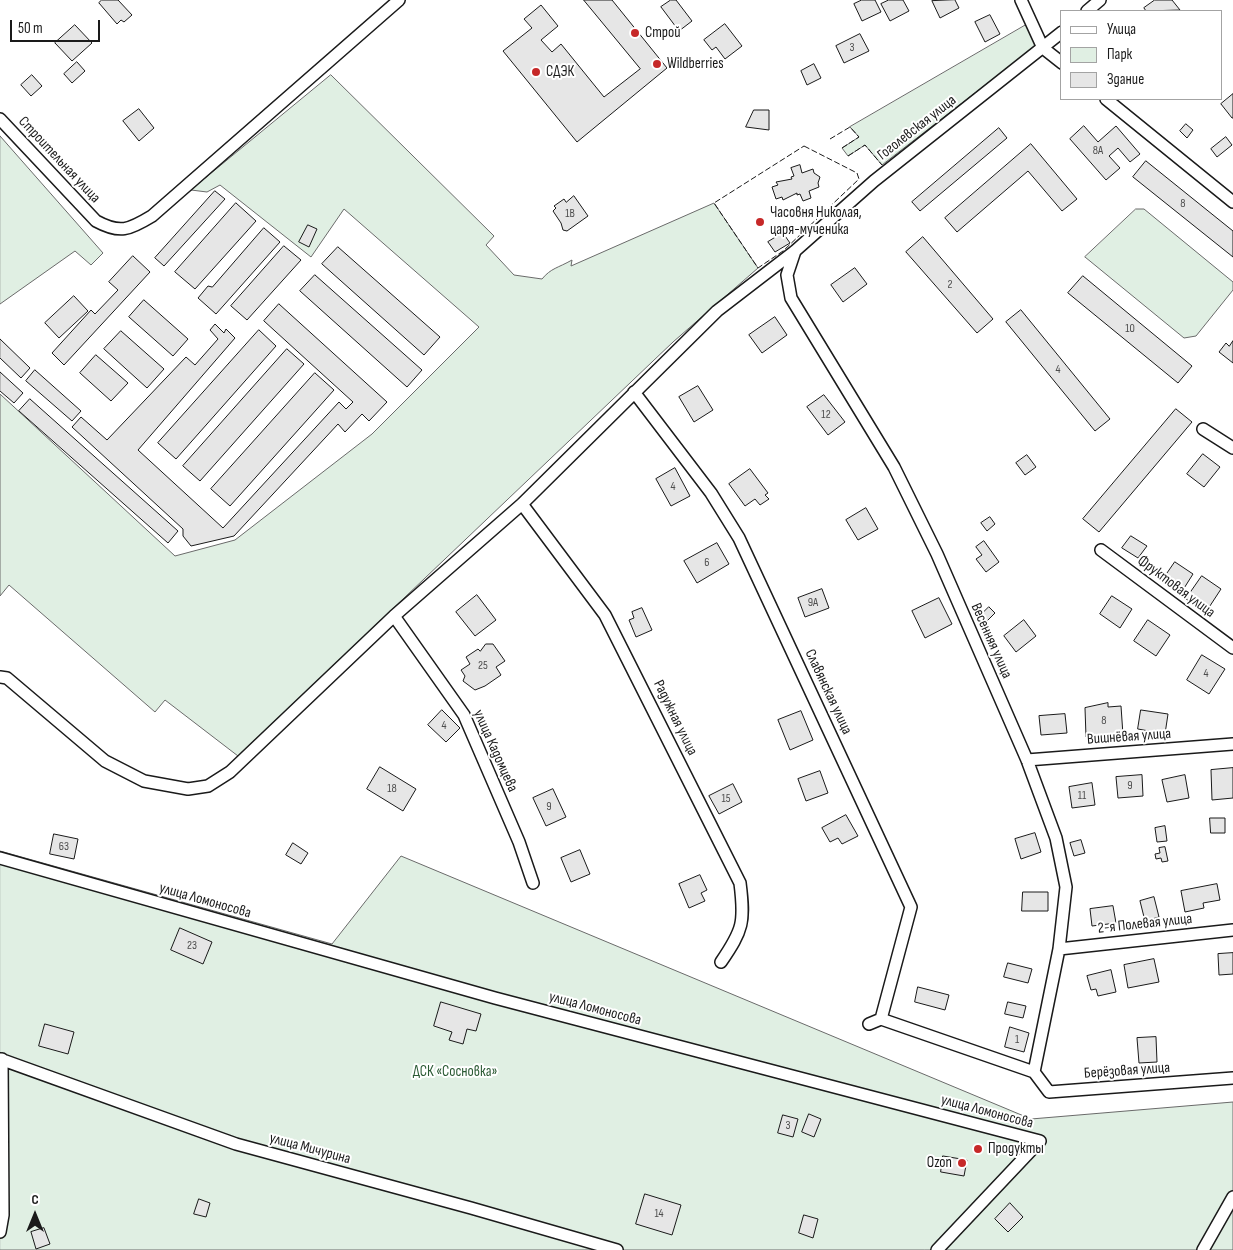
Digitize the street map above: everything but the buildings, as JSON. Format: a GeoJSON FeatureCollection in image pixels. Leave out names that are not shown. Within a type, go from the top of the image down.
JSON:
{"type":"FeatureCollection","features":[{"type":"Feature","properties":{"kind":"street","name":"Строительная улица"},"geometry":{"type":"LineString","coordinates":[[0,119],[96,221],[112,230],[133,227],[152,216],[399,0]]}},
{"type":"Feature","properties":{"kind":"street"},"geometry":{"type":"LineString","coordinates":[[1021,0],[1043,48],[1060,61]]}},
{"type":"Feature","properties":{"kind":"street"},"geometry":{"type":"LineString","coordinates":[[1088,10],[1100,0]]}},
{"type":"Feature","properties":{"kind":"street","name":"Гоголевская улица"},"geometry":{"type":"LineString","coordinates":[[0,677],[6,678],[13,683],[106,761],[144,781],[188,789],[208,786],[230,772],[394,616],[522,504],[717,311],[795,252],[874,181],[1060,34]]}},
{"type":"Feature","properties":{"kind":"street"},"geometry":{"type":"LineString","coordinates":[[1107,100],[1233,202]]}},
{"type":"Feature","properties":{"kind":"street","name":"Весенняя улица"},"geometry":{"type":"LineString","coordinates":[[795,252],[787,275],[791,298],[894,467],[937,554],[1027,760],[1056,838],[1066,887],[1059,949],[1034,1072]]}},
{"type":"Feature","properties":{"kind":"street","name":"Славянская улица"},"geometry":{"type":"LineString","coordinates":[[634,392],[711,493],[739,538],[911,907],[881,1020]]}},
{"type":"Feature","properties":{"kind":"street"},"geometry":{"type":"LineString","coordinates":[[1203,430],[1233,448]]}},
{"type":"Feature","properties":{"kind":"street","name":"Радужная улица"},"geometry":{"type":"LineString","coordinates":[[522,504],[605,615],[740,883],[744,909],[739,936],[721,962]]}},
{"type":"Feature","properties":{"kind":"street","name":"Фруктовая улица"},"geometry":{"type":"LineString","coordinates":[[1101,550],[1233,648]]}},
{"type":"Feature","properties":{"kind":"street","name":"улица Кадомцева"},"geometry":{"type":"LineString","coordinates":[[394,616],[464,715],[519,842],[533,884]]}},
{"type":"Feature","properties":{"kind":"street","name":"Вишнёвая улица"},"geometry":{"type":"LineString","coordinates":[[1027,760],[1233,744]]}},
{"type":"Feature","properties":{"kind":"street","name":"улица Ломоносова"},"geometry":{"type":"LineString","coordinates":[[0,858],[503,1001],[1040,1141],[937,1250]]}},
{"type":"Feature","properties":{"kind":"street","name":"2-я Полевая улица"},"geometry":{"type":"LineString","coordinates":[[1059,949],[1233,930]]}},
{"type":"Feature","properties":{"kind":"street"},"geometry":{"type":"LineString","coordinates":[[869,1024],[881,1020],[1034,1072]]}},
{"type":"Feature","properties":{"kind":"street"},"geometry":{"type":"LineString","coordinates":[[0,1232],[3,1215],[1,1059]]}},
{"type":"Feature","properties":{"kind":"street","name":"улица Мичурина"},"geometry":{"type":"LineString","coordinates":[[1,1059],[236,1144],[617,1250]]}},
{"type":"Feature","properties":{"kind":"street","name":"Берёзовая улица"},"geometry":{"type":"LineString","coordinates":[[1034,1072],[1049,1092],[1233,1078]]}},
{"type":"Feature","properties":{"kind":"street"},"geometry":{"type":"LineString","coordinates":[[1203,1250],[1233,1197]]}},
{"type":"Feature","properties":{"kind":"green space"},"geometry":{"type":"Polygon","coordinates":[[[1026,25],[1037,45],[882,165],[865,145],[848,156],[842,148],[859,137],[850,127],[1026,25]]]}},
{"type":"Feature","properties":{"kind":"green space"},"geometry":{"type":"Polygon","coordinates":[[[331,75],[494,236],[486,245],[514,275],[542,279],[552,270],[572,260],[571,266],[714,203],[758,268],[673,342],[238,756],[165,700],[155,712],[9,585],[0,596],[0,394],[175,556],[235,540],[372,434],[479,327],[344,209],[311,257],[220,185],[207,192],[191,190],[331,75]]]}},
{"type":"Feature","properties":{"kind":"green space"},"geometry":{"type":"Polygon","coordinates":[[[0,136],[103,253],[91,265],[75,251],[0,304],[0,136]]]}},
{"type":"Feature","properties":{"kind":"green space"},"geometry":{"type":"Polygon","coordinates":[[[1136,209],[1144,209],[1233,282],[1233,290],[1196,336],[1184,338],[1085,257],[1136,209]]]}},
{"type":"Feature","properties":{"kind":"green space","name":"ДСК «Сосновка»"},"geometry":{"type":"Polygon","coordinates":[[[0,851],[332,944],[401,856],[1031,1119],[1233,1102],[1233,1250],[0,1250],[0,851]]]}},
{"type":"Feature","properties":{"kind":"fence"},"geometry":{"type":"LineString","coordinates":[[830,139],[850,127],[859,137],[842,148]]}},
{"type":"Feature","properties":{"kind":"fence"},"geometry":{"type":"LineString","coordinates":[[848,156],[865,145],[882,165]]}},
{"type":"Feature","properties":{"kind":"fence"},"geometry":{"type":"LineString","coordinates":[[804,146],[857,173],[859,179],[783,251],[758,268],[714,203],[804,146]]}},
{"type":"Feature","properties":{"kind":"place","name":"Строй"},"geometry":{"type":"Point","coordinates":[635,33]}},
{"type":"Feature","properties":{"kind":"place","name":"Wildberries"},"geometry":{"type":"Point","coordinates":[657,64]}},
{"type":"Feature","properties":{"kind":"place","name":"СДЭК"},"geometry":{"type":"Point","coordinates":[536,72]}},
{"type":"Feature","properties":{"kind":"place","name":"Часовня Николая, царя-мученика"},"geometry":{"type":"Point","coordinates":[760,222]}},
{"type":"Feature","properties":{"kind":"place","name":"Продукты"},"geometry":{"type":"Point","coordinates":[978,1149]}},
{"type":"Feature","properties":{"kind":"place","name":"Ozon"},"geometry":{"type":"Point","coordinates":[962,1163]}}]}
